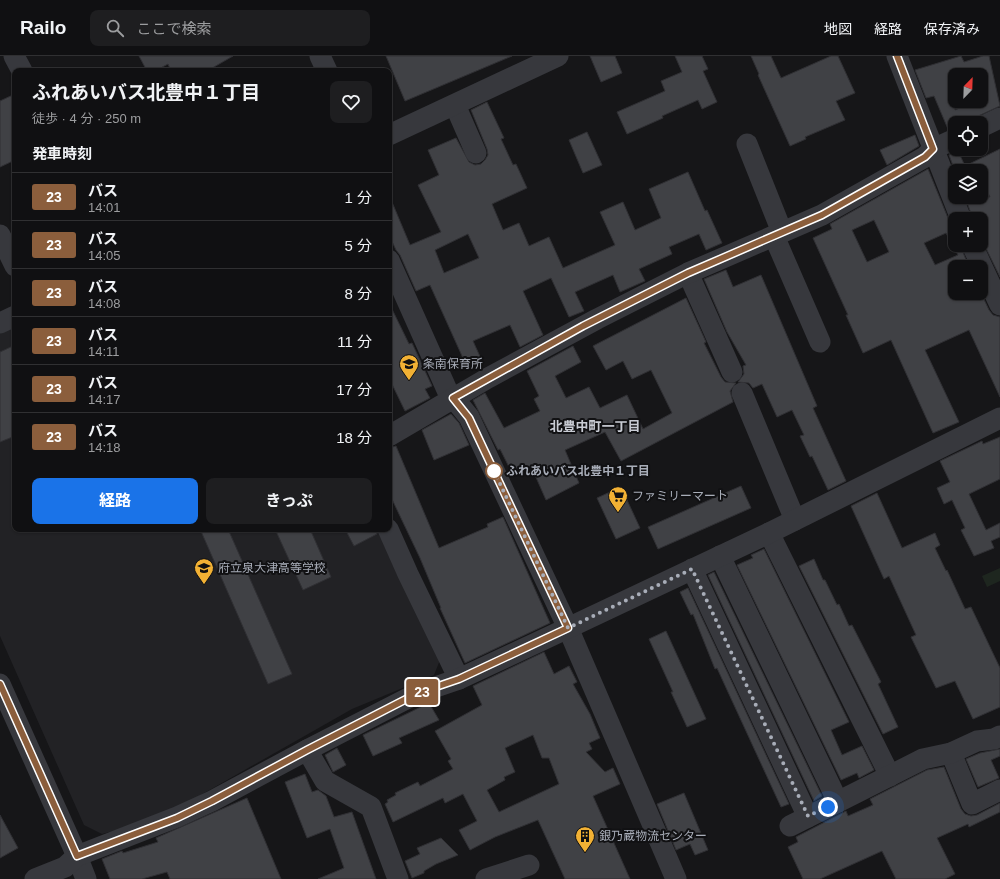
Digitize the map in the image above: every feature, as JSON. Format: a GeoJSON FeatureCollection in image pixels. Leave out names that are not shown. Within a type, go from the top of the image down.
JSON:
{"type":"FeatureCollection","features":[{"type":"Feature","properties":{"kind":"street"},"geometry":{"type":"LineString","coordinates":[[14,56],[20,68]]}},
{"type":"Feature","properties":{"kind":"street"},"geometry":{"type":"LineString","coordinates":[[320,56],[326,68]]}},
{"type":"Feature","properties":{"kind":"street"},"geometry":{"type":"LineString","coordinates":[[392,134],[558,56]]}},
{"type":"Feature","properties":{"kind":"street"},"geometry":{"type":"LineString","coordinates":[[897,56],[958,212]]}},
{"type":"Feature","properties":{"kind":"street"},"geometry":{"type":"LineString","coordinates":[[455,105],[476,153]]}},
{"type":"Feature","properties":{"kind":"street"},"geometry":{"type":"LineString","coordinates":[[988,123],[1000,118]]}},
{"type":"Feature","properties":{"kind":"street"},"geometry":{"type":"LineString","coordinates":[[392,434],[453,398],[583,326],[688,273],[822,215],[925,157],[933,149],[948,142]]}},
{"type":"Feature","properties":{"kind":"street"},"geometry":{"type":"LineString","coordinates":[[747,144],[778,234],[797,308],[820,342]]}},
{"type":"Feature","properties":{"kind":"street"},"geometry":{"type":"LineString","coordinates":[[0,235],[12,260]]}},
{"type":"Feature","properties":{"kind":"street"},"geometry":{"type":"LineString","coordinates":[[975,252],[1000,305]]}},
{"type":"Feature","properties":{"kind":"street"},"geometry":{"type":"LineString","coordinates":[[688,273],[732,372]]}},
{"type":"Feature","properties":{"kind":"street"},"geometry":{"type":"LineString","coordinates":[[392,275],[397,299],[447,390],[469,418],[568,628],[676,879]]}},
{"type":"Feature","properties":{"kind":"street"},"geometry":{"type":"LineString","coordinates":[[0,323],[12,317]]}},
{"type":"Feature","properties":{"kind":"street"},"geometry":{"type":"LineString","coordinates":[[742,393],[795,520]]}},
{"type":"Feature","properties":{"kind":"street"},"geometry":{"type":"LineString","coordinates":[[35,879],[65,867],[77,856],[177,818],[418,693],[459,679],[568,628],[769,533],[1000,418]]}},
{"type":"Feature","properties":{"kind":"street"},"geometry":{"type":"LineString","coordinates":[[389,532],[459,679]]}},
{"type":"Feature","properties":{"kind":"street"},"geometry":{"type":"LineString","coordinates":[[769,533],[890,776]]}},
{"type":"Feature","properties":{"kind":"street"},"geometry":{"type":"LineString","coordinates":[[720,556],[838,802]]}},
{"type":"Feature","properties":{"kind":"street"},"geometry":{"type":"LineString","coordinates":[[692,569],[799,821],[924,758],[951,753],[977,741],[994,739],[1000,736]]}},
{"type":"Feature","properties":{"kind":"street"},"geometry":{"type":"LineString","coordinates":[[0,684],[86,879]]}},
{"type":"Feature","properties":{"kind":"street"},"geometry":{"type":"LineString","coordinates":[[307,750],[325,781],[372,807],[398,879]]}},
{"type":"Feature","properties":{"kind":"street"},"geometry":{"type":"LineString","coordinates":[[951,753],[972,804],[1000,790]]}},
{"type":"Feature","properties":{"kind":"street"},"geometry":{"type":"LineString","coordinates":[[490,878],[529,865]]}},
{"type":"Feature","properties":{"kind":"shaded area","name":"府立泉大津高等学校"},"geometry":{"type":"Polygon","coordinates":[[[12,327],[12,532],[384,532],[440,660],[434,675],[352,709],[192,800],[140,824],[102,834],[84,825],[0,636],[0,333],[12,327]]]}},
{"type":"Feature","properties":{"kind":"shaded area"},"geometry":{"type":"Polygon","coordinates":[[[1000,568],[1000,581],[987,587],[982,576],[1000,568]]]}},
{"type":"Feature","properties":{"kind":"building"},"geometry":{"type":"Polygon","coordinates":[[[139,56],[233,56],[212,68],[170,68],[168,64],[161,68],[145,68],[139,56]]]}},
{"type":"Feature","properties":{"kind":"building"},"geometry":{"type":"Polygon","coordinates":[[[386,56],[512,56],[405,101],[386,56]]]}},
{"type":"Feature","properties":{"kind":"building"},"geometry":{"type":"Polygon","coordinates":[[[590,56],[615,56],[622,73],[601,82],[590,56]]]}},
{"type":"Feature","properties":{"kind":"building"},"geometry":{"type":"Polygon","coordinates":[[[675,56],[702,56],[708,69],[703,71],[717,102],[702,109],[698,100],[627,134],[617,112],[665,91],[661,81],[682,72],[675,56]]]}},
{"type":"Feature","properties":{"kind":"building"},"geometry":{"type":"Polygon","coordinates":[[[751,56],[771,56],[781,78],[831,56],[838,56],[855,93],[836,101],[845,120],[805,137],[806,139],[790,146],[751,56]]]}},
{"type":"Feature","properties":{"kind":"building"},"geometry":{"type":"Polygon","coordinates":[[[961,56],[964,62],[983,56],[989,56],[1000,106],[978,116],[948,116],[948,129],[934,96],[926,98],[915,70],[961,56]]]}},
{"type":"Feature","properties":{"kind":"building"},"geometry":{"type":"Polygon","coordinates":[[[12,95],[12,161],[0,167],[0,101],[12,95]]]}},
{"type":"Feature","properties":{"kind":"building"},"geometry":{"type":"Polygon","coordinates":[[[487,102],[504,138],[501,139],[513,165],[516,164],[527,188],[492,204],[503,230],[519,223],[529,246],[549,237],[563,268],[615,245],[600,212],[623,202],[635,230],[661,218],[649,189],[688,172],[705,211],[707,210],[722,243],[706,250],[699,234],[669,247],[672,254],[639,269],[645,281],[620,292],[613,275],[575,292],[584,311],[569,317],[551,278],[523,291],[543,335],[520,347],[510,325],[473,341],[482,361],[467,367],[430,285],[416,291],[400,255],[392,241],[392,202],[410,245],[441,232],[418,185],[439,175],[428,150],[456,138],[469,162],[475,165],[481,164],[485,160],[488,155],[471,110],[487,102]],[[468,234],[435,250],[444,273],[479,258],[468,234]]]}},
{"type":"Feature","properties":{"kind":"building"},"geometry":{"type":"Polygon","coordinates":[[[587,132],[602,165],[583,173],[569,140],[587,132]]]}},
{"type":"Feature","properties":{"kind":"building"},"geometry":{"type":"Polygon","coordinates":[[[915,135],[919,146],[887,165],[880,150],[915,135]]]}},
{"type":"Feature","properties":{"kind":"building"},"geometry":{"type":"Polygon","coordinates":[[[1000,149],[1000,277],[988,252],[988,212],[970,212],[968,204],[988,204],[988,197],[990,197],[988,193],[988,164],[969,164],[1000,149]]]}},
{"type":"Feature","properties":{"kind":"building"},"geometry":{"type":"Polygon","coordinates":[[[949,156],[960,156],[964,164],[952,164],[949,156]]]}},
{"type":"Feature","properties":{"kind":"building"},"geometry":{"type":"Polygon","coordinates":[[[928,169],[948,218],[948,237],[946,233],[924,243],[935,265],[958,255],[956,252],[963,252],[966,260],[948,260],[948,300],[984,300],[993,315],[1000,317],[1000,397],[969,330],[925,350],[959,422],[933,433],[891,340],[863,353],[846,315],[848,315],[813,238],[832,229],[830,224],[928,169]],[[874,220],[852,230],[867,262],[889,252],[874,220]]]}},
{"type":"Feature","properties":{"kind":"building"},"geometry":{"type":"Polygon","coordinates":[[[726,270],[733,287],[761,275],[817,406],[813,408],[846,481],[828,490],[812,456],[810,457],[800,436],[804,435],[792,410],[777,417],[762,384],[753,388],[749,383],[738,382],[744,374],[743,366],[746,365],[727,332],[704,279],[726,270]]]}},
{"type":"Feature","properties":{"kind":"building"},"geometry":{"type":"Polygon","coordinates":[[[686,298],[706,342],[704,343],[721,377],[725,382],[736,383],[730,391],[733,402],[621,461],[605,432],[565,450],[579,483],[546,500],[531,466],[513,475],[500,449],[498,450],[473,400],[485,393],[504,428],[540,411],[534,399],[539,396],[527,371],[573,346],[581,362],[555,376],[566,398],[589,387],[600,408],[627,395],[643,429],[672,413],[651,370],[632,379],[623,361],[606,370],[593,346],[686,298]]]}},
{"type":"Feature","properties":{"kind":"building"},"geometry":{"type":"Polygon","coordinates":[[[392,309],[409,344],[412,343],[432,386],[425,389],[430,398],[405,411],[392,384],[392,309]]]}},
{"type":"Feature","properties":{"kind":"building"},"geometry":{"type":"Polygon","coordinates":[[[12,346],[12,437],[0,442],[0,352],[12,346]]]}},
{"type":"Feature","properties":{"kind":"building"},"geometry":{"type":"Polygon","coordinates":[[[451,414],[459,423],[469,445],[434,460],[422,430],[451,414]]]}},
{"type":"Feature","properties":{"kind":"building"},"geometry":{"type":"Polygon","coordinates":[[[1000,437],[1000,479],[969,494],[986,530],[1000,523],[1000,537],[991,541],[994,548],[974,556],[961,530],[965,528],[952,500],[944,504],[937,488],[950,482],[940,461],[982,441],[983,444],[1000,437]]]}},
{"type":"Feature","properties":{"kind":"building"},"geometry":{"type":"Polygon","coordinates":[[[396,446],[439,548],[488,527],[487,524],[503,517],[550,623],[465,663],[440,608],[420,558],[392,499],[392,447],[396,446]]]}},
{"type":"Feature","properties":{"kind":"building"},"geometry":{"type":"Polygon","coordinates":[[[741,486],[751,508],[658,549],[648,527],[741,486]]]}},
{"type":"Feature","properties":{"kind":"building","name":"ファミリーマート"},"geometry":{"type":"Polygon","coordinates":[[[621,487],[640,528],[616,539],[597,498],[621,487]]]}},
{"type":"Feature","properties":{"kind":"building"},"geometry":{"type":"Polygon","coordinates":[[[877,493],[902,548],[935,533],[940,545],[935,548],[946,571],[947,570],[965,609],[971,607],[1000,668],[1000,707],[973,719],[955,681],[936,688],[911,637],[916,635],[889,576],[884,579],[851,506],[877,493]]]}},
{"type":"Feature","properties":{"kind":"building"},"geometry":{"type":"Polygon","coordinates":[[[201,532],[229,532],[292,674],[268,684],[201,532]]]}},
{"type":"Feature","properties":{"kind":"building"},"geometry":{"type":"Polygon","coordinates":[[[276,532],[311,532],[331,577],[303,590],[276,532]]]}},
{"type":"Feature","properties":{"kind":"building"},"geometry":{"type":"Polygon","coordinates":[[[347,532],[377,532],[377,534],[354,546],[347,532]]]}},
{"type":"Feature","properties":{"kind":"building"},"geometry":{"type":"Polygon","coordinates":[[[764,549],[849,722],[831,730],[842,755],[862,746],[874,770],[859,778],[857,773],[841,780],[737,565],[753,558],[751,555],[764,549]]]}},
{"type":"Feature","properties":{"kind":"building"},"geometry":{"type":"Polygon","coordinates":[[[814,559],[823,580],[825,580],[837,605],[839,604],[849,626],[852,625],[881,682],[878,684],[898,727],[883,734],[799,566],[814,559]]]}},
{"type":"Feature","properties":{"kind":"building"},"geometry":{"type":"Polygon","coordinates":[[[714,572],[822,796],[814,801],[708,575],[714,572]]]}},
{"type":"Feature","properties":{"kind":"building"},"geometry":{"type":"Polygon","coordinates":[[[688,588],[789,804],[781,807],[717,668],[715,669],[693,614],[691,615],[680,592],[688,588]]]}},
{"type":"Feature","properties":{"kind":"building"},"geometry":{"type":"Polygon","coordinates":[[[666,631],[706,719],[687,727],[649,639],[666,631]]]}},
{"type":"Feature","properties":{"kind":"building"},"geometry":{"type":"Polygon","coordinates":[[[544,652],[554,674],[569,666],[577,682],[573,684],[590,714],[600,738],[589,743],[592,749],[586,752],[605,772],[613,768],[620,784],[593,796],[630,879],[565,879],[538,820],[495,837],[470,850],[459,830],[477,821],[463,794],[445,803],[443,798],[393,822],[385,804],[388,802],[387,800],[396,795],[395,793],[418,782],[420,786],[453,769],[448,761],[451,759],[435,731],[482,705],[473,686],[544,652]],[[533,735],[505,748],[515,772],[504,777],[505,780],[487,790],[499,812],[559,784],[549,758],[542,758],[533,735]]]}},
{"type":"Feature","properties":{"kind":"building"},"geometry":{"type":"Polygon","coordinates":[[[429,703],[439,720],[399,738],[402,743],[373,756],[363,735],[429,703]]]}},
{"type":"Feature","properties":{"kind":"building"},"geometry":{"type":"Polygon","coordinates":[[[337,748],[346,765],[333,772],[325,755],[337,748]]]}},
{"type":"Feature","properties":{"kind":"building"},"geometry":{"type":"Polygon","coordinates":[[[1000,749],[1000,756],[991,760],[999,778],[978,787],[966,759],[980,753],[1000,749]]]}},
{"type":"Feature","properties":{"kind":"building"},"geometry":{"type":"Polygon","coordinates":[[[944,767],[961,809],[965,814],[971,816],[977,815],[1000,803],[1000,812],[969,827],[968,824],[937,838],[955,874],[945,879],[896,879],[882,851],[820,879],[803,879],[788,847],[798,842],[796,837],[846,811],[848,816],[873,805],[870,799],[927,770],[944,767]]]}},
{"type":"Feature","properties":{"kind":"building"},"geometry":{"type":"Polygon","coordinates":[[[305,774],[312,792],[318,790],[326,796],[334,817],[352,812],[376,879],[318,879],[344,868],[330,829],[307,838],[285,782],[305,774]]]}},
{"type":"Feature","properties":{"kind":"building"},"geometry":{"type":"Polygon","coordinates":[[[684,793],[708,850],[695,855],[690,844],[676,850],[657,804],[684,793]]]}},
{"type":"Feature","properties":{"kind":"building"},"geometry":{"type":"Polygon","coordinates":[[[247,798],[281,879],[170,879],[167,872],[142,879],[110,879],[102,859],[122,851],[123,853],[158,842],[156,838],[247,798]]]}},
{"type":"Feature","properties":{"kind":"building"},"geometry":{"type":"Polygon","coordinates":[[[0,815],[18,848],[0,858],[0,815]]]}},
{"type":"Feature","properties":{"kind":"building"},"geometry":{"type":"Polygon","coordinates":[[[441,838],[458,855],[436,864],[424,871],[424,873],[412,878],[405,861],[420,854],[417,848],[441,838]]]}},
{"type":"Feature","properties":{"kind":"bus line","name":"23"},"geometry":{"type":"LineString","coordinates":[[0,684],[77,856],[177,818],[418,693],[459,679],[568,628],[469,418],[453,398],[583,326],[688,273],[822,215],[925,157],[933,149],[897,56]]}},
{"type":"Feature","properties":{"kind":"place","name":"条南保育所"},"geometry":{"type":"Point","coordinates":[409,381]}},
{"type":"Feature","properties":{"kind":"place","name":"ふれあいバス北豊中１丁目"},"geometry":{"type":"Point","coordinates":[494,471]}},
{"type":"Feature","properties":{"kind":"place","name":"ファミリーマート"},"geometry":{"type":"Point","coordinates":[618,513]}},
{"type":"Feature","properties":{"kind":"place","name":"府立泉大津高等学校"},"geometry":{"type":"Point","coordinates":[204,585]}},
{"type":"Feature","properties":{"kind":"place","name":"銀乃蔵物流センター"},"geometry":{"type":"Point","coordinates":[585,853]}},
{"type":"Feature","properties":{"kind":"district","name":"北豊中町一丁目"},"geometry":{"type":"Point","coordinates":[595,426]}},
{"type":"Feature","properties":{"kind":"route"},"geometry":{"type":"LineString","coordinates":[[494,471],[568,628],[692,569],[808,816],[828,807]]}}]}
